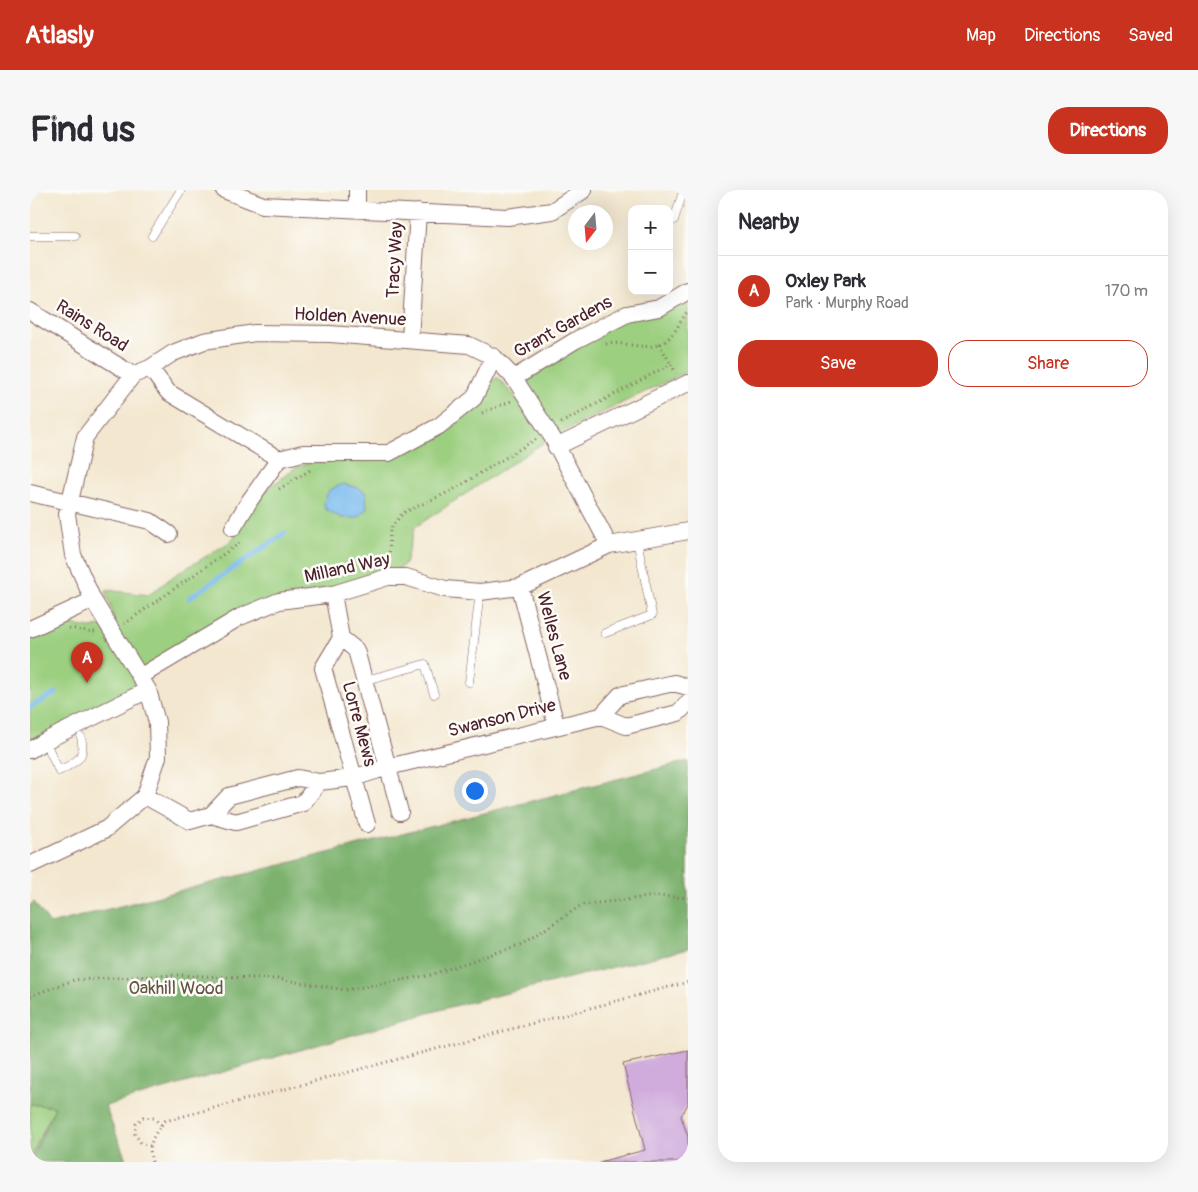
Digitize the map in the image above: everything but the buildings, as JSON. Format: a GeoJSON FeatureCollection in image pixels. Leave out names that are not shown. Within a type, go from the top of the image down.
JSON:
{"type":"FeatureCollection","features":[{"type":"Feature","properties":{"kind":"street"},"geometry":{"type":"LineString","coordinates":[[357,210],[358,190]]}},
{"type":"Feature","properties":{"kind":"street"},"geometry":{"type":"LineString","coordinates":[[235,192],[263,205],[507,217],[552,211],[584,190]]}},
{"type":"Feature","properties":{"kind":"street","name":"Tracy Way"},"geometry":{"type":"LineString","coordinates":[[410,339],[418,212]]}},
{"type":"Feature","properties":{"kind":"street","name":"Grant Gardens"},"geometry":{"type":"LineString","coordinates":[[514,378],[576,340],[627,314],[659,308],[688,291]]}},
{"type":"Feature","properties":{"kind":"street","name":"Rains Road"},"geometry":{"type":"LineString","coordinates":[[30,311],[134,375]]}},
{"type":"Feature","properties":{"kind":"street","name":"Holden Avenue"},"geometry":{"type":"LineString","coordinates":[[145,796],[158,757],[157,722],[145,683],[93,600],[73,555],[67,514],[85,437],[134,375],[150,368],[173,353],[204,341],[255,333],[410,339],[470,345],[494,357],[514,378],[548,431],[609,545]]}},
{"type":"Feature","properties":{"kind":"street"},"geometry":{"type":"LineString","coordinates":[[239,533],[250,500],[279,459],[303,453],[389,453],[439,426],[474,398],[494,357]]}},
{"type":"Feature","properties":{"kind":"street"},"geometry":{"type":"LineString","coordinates":[[150,368],[168,392],[279,459]]}},
{"type":"Feature","properties":{"kind":"street"},"geometry":{"type":"LineString","coordinates":[[556,446],[685,385]]}},
{"type":"Feature","properties":{"kind":"street"},"geometry":{"type":"LineString","coordinates":[[30,493],[150,521],[170,534]]}},
{"type":"Feature","properties":{"kind":"street","name":"Milland Way"},"geometry":{"type":"LineString","coordinates":[[30,750],[145,683],[240,617],[280,601],[334,594],[388,577],[406,578],[445,589],[480,592],[520,586],[609,545],[688,531]]}},
{"type":"Feature","properties":{"kind":"street","name":"Welles Lane"},"geometry":{"type":"LineString","coordinates":[[520,586],[556,725]]}},
{"type":"Feature","properties":{"kind":"street"},"geometry":{"type":"LineString","coordinates":[[334,594],[341,638]]}},
{"type":"Feature","properties":{"kind":"street"},"geometry":{"type":"LineString","coordinates":[[30,629],[93,600]]}},
{"type":"Feature","properties":{"kind":"street","name":"Lorre Mews"},"geometry":{"type":"LineString","coordinates":[[367,824],[323,668],[341,638],[356,650],[366,680],[400,812]]}},
{"type":"Feature","properties":{"kind":"street"},"geometry":{"type":"LineString","coordinates":[[688,687],[674,683],[620,695],[601,716],[626,726],[678,714],[688,703]]}},
{"type":"Feature","properties":{"kind":"street","name":"Swanson Drive"},"geometry":{"type":"LineString","coordinates":[[211,815],[229,796],[298,778],[319,782],[353,778],[388,767],[556,725],[601,716]]}},
{"type":"Feature","properties":{"kind":"street"},"geometry":{"type":"LineString","coordinates":[[30,865],[106,829],[145,796],[190,821],[211,815],[236,822],[303,803],[319,782]]}},
{"type":"Feature","properties":{"kind":"lane"},"geometry":{"type":"LineString","coordinates":[[152,236],[181,190]]}},
{"type":"Feature","properties":{"kind":"lane"},"geometry":{"type":"LineString","coordinates":[[673,221],[682,195]]}},
{"type":"Feature","properties":{"kind":"lane"},"geometry":{"type":"LineString","coordinates":[[30,236],[75,236]]}},
{"type":"Feature","properties":{"kind":"lane"},"geometry":{"type":"LineString","coordinates":[[605,633],[652,615],[637,540]]}},
{"type":"Feature","properties":{"kind":"lane"},"geometry":{"type":"LineString","coordinates":[[469,682],[480,592]]}},
{"type":"Feature","properties":{"kind":"lane"},"geometry":{"type":"LineString","coordinates":[[366,680],[425,664],[434,694]]}},
{"type":"Feature","properties":{"kind":"lane"},"geometry":{"type":"LineString","coordinates":[[45,741],[60,771],[79,760],[84,749],[81,737]]}},
{"type":"Feature","properties":{"kind":"path"},"geometry":{"type":"LineString","coordinates":[[601,346],[617,343],[652,347],[660,346],[672,335],[688,311]]}},
{"type":"Feature","properties":{"kind":"path"},"geometry":{"type":"LineString","coordinates":[[660,346],[685,385]]}},
{"type":"Feature","properties":{"kind":"path"},"geometry":{"type":"LineString","coordinates":[[388,577],[390,529],[394,521],[404,513],[453,490],[573,415],[671,364]]}},
{"type":"Feature","properties":{"kind":"path"},"geometry":{"type":"LineString","coordinates":[[474,417],[524,395]]}},
{"type":"Feature","properties":{"kind":"path"},"geometry":{"type":"LineString","coordinates":[[276,491],[290,480],[315,468]]}},
{"type":"Feature","properties":{"kind":"path"},"geometry":{"type":"LineString","coordinates":[[62,632],[69,628],[112,632],[206,566],[233,550],[239,533]]}},
{"type":"Feature","properties":{"kind":"path"},"geometry":{"type":"LineString","coordinates":[[30,996],[74,980],[176,975],[278,979],[346,990],[430,975],[522,944],[582,905],[656,896],[688,898]]}},
{"type":"Feature","properties":{"kind":"path"},"geometry":{"type":"LineString","coordinates":[[152,1162],[149,1151],[153,1135],[165,1121],[688,982]]}},
{"type":"Feature","properties":{"kind":"path"},"geometry":{"type":"LineString","coordinates":[[150,1146],[141,1144],[135,1134],[136,1124],[143,1117],[154,1118],[162,1125]]}},
{"type":"Feature","properties":{"kind":"green space"},"geometry":{"type":"Polygon","coordinates":[[[688,291],[688,371],[552,437],[415,527],[405,564],[388,577],[279,601],[141,676],[148,690],[30,750],[30,642],[67,624],[91,628],[115,623],[106,590],[149,595],[175,575],[230,542],[238,532],[252,504],[271,486],[295,468],[318,460],[379,458],[465,414],[497,377],[549,434],[524,395],[528,382],[576,340],[688,291]]]}},
{"type":"Feature","properties":{"kind":"green space","name":"Oakhill Wood"},"geometry":{"type":"Polygon","coordinates":[[[688,761],[688,949],[450,1007],[105,1106],[127,1162],[30,1162],[55,1107],[30,1104],[30,905],[34,902],[50,924],[688,761]]]}},
{"type":"Feature","properties":{"kind":"green space"},"geometry":{"type":"Polygon","coordinates":[[[30,1104],[55,1107],[30,1158],[30,1104]]]}},
{"type":"Feature","properties":{"kind":"water"},"geometry":{"type":"Polygon","coordinates":[[[343,484],[359,488],[366,493],[367,508],[358,518],[341,518],[325,509],[324,502],[329,490],[343,484]]]}},
{"type":"Feature","properties":{"kind":"waterway"},"geometry":{"type":"LineString","coordinates":[[189,598],[285,533]]}},
{"type":"Feature","properties":{"kind":"waterway"},"geometry":{"type":"LineString","coordinates":[[30,707],[56,693]]}},
{"type":"Feature","properties":{"kind":"place","name":"Oxley Park"},"geometry":{"type":"Point","coordinates":[87,683]}}]}
